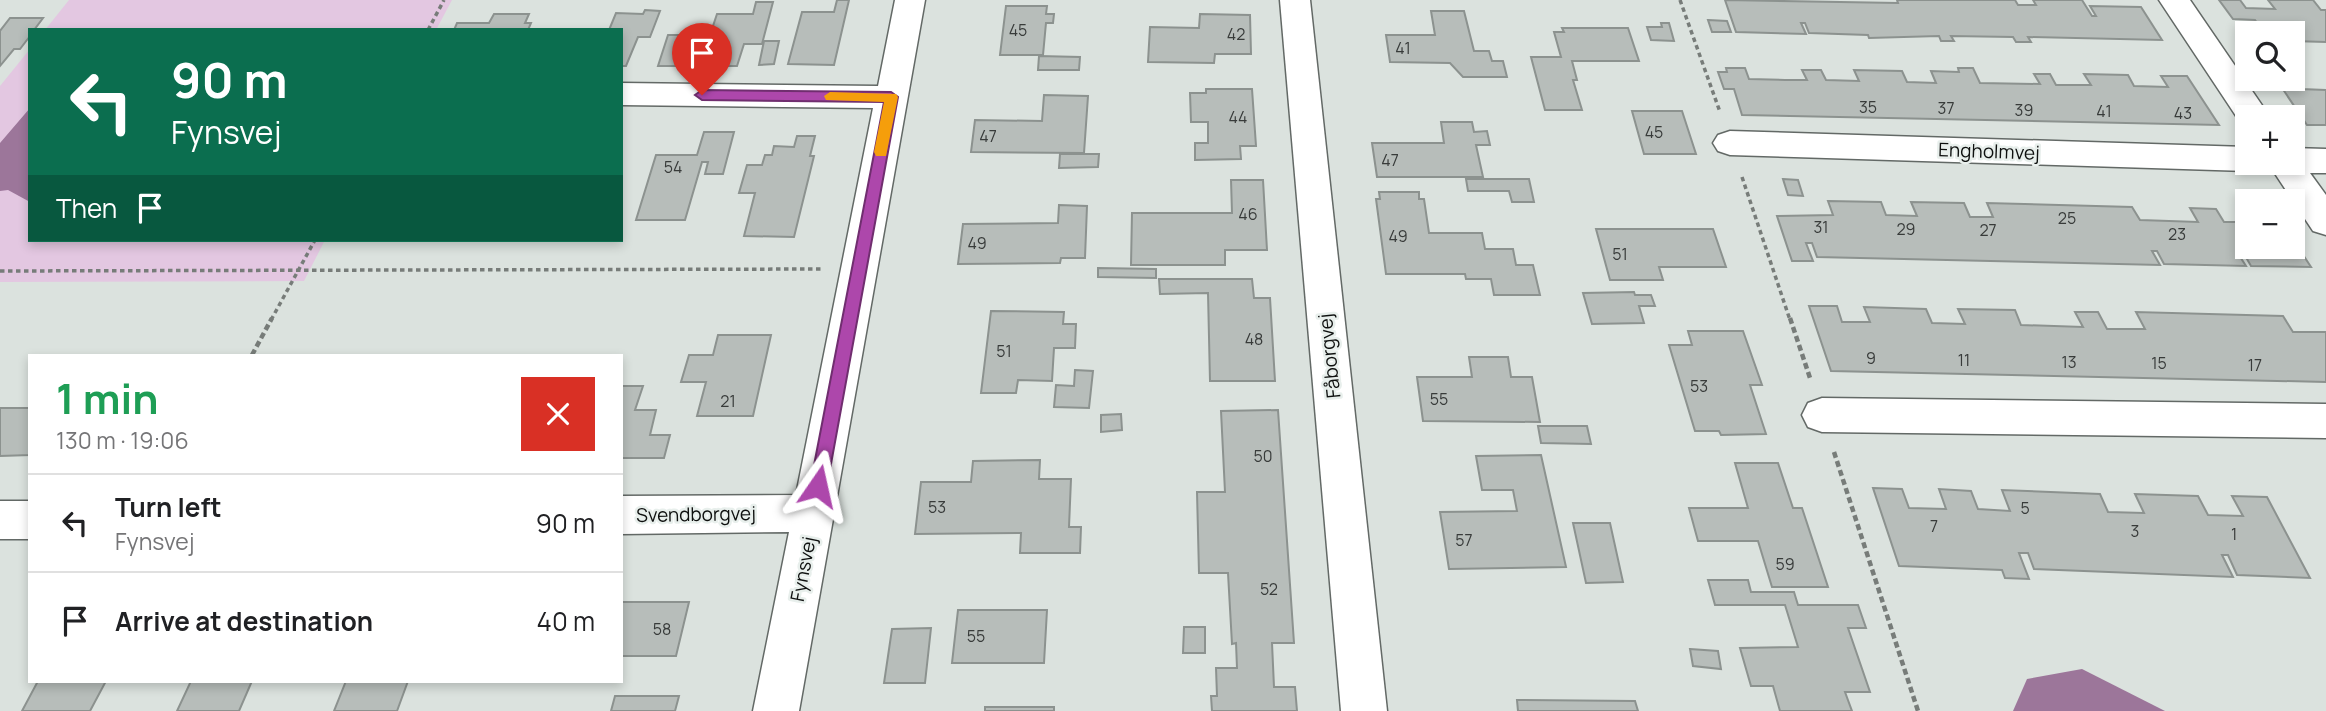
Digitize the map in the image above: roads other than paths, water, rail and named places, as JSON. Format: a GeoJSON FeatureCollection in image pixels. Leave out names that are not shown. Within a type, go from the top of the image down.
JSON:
{"type":"FeatureCollection","features":[{"type":"Feature","properties":{"kind":"street","name":"Fynsvej"},"geometry":{"type":"LineString","coordinates":[[776,711],[909,0]]}},
{"type":"Feature","properties":{"kind":"street","name":"Fåborgvej"},"geometry":{"type":"LineString","coordinates":[[1295,0],[1364,711]]}},
{"type":"Feature","properties":{"kind":"street"},"geometry":{"type":"LineString","coordinates":[[2174,0],[2246,105]]}},
{"type":"Feature","properties":{"kind":"street"},"geometry":{"type":"LineString","coordinates":[[623,94],[891,97]]}},
{"type":"Feature","properties":{"kind":"street","name":"Engholmvej"},"geometry":{"type":"LineString","coordinates":[[1731,143],[2235,159]]}},
{"type":"Feature","properties":{"kind":"street"},"geometry":{"type":"LineString","coordinates":[[2305,160],[2326,161]]}},
{"type":"Feature","properties":{"kind":"street"},"geometry":{"type":"LineString","coordinates":[[2293,175],[2326,222]]}},
{"type":"Feature","properties":{"kind":"street"},"geometry":{"type":"LineString","coordinates":[[1822,415],[2326,421]]}},
{"type":"Feature","properties":{"kind":"street","name":"Svendborgvej"},"geometry":{"type":"LineString","coordinates":[[623,515],[813,513]]}},
{"type":"Feature","properties":{"kind":"street"},"geometry":{"type":"LineString","coordinates":[[0,520],[28,520]]}}]}
